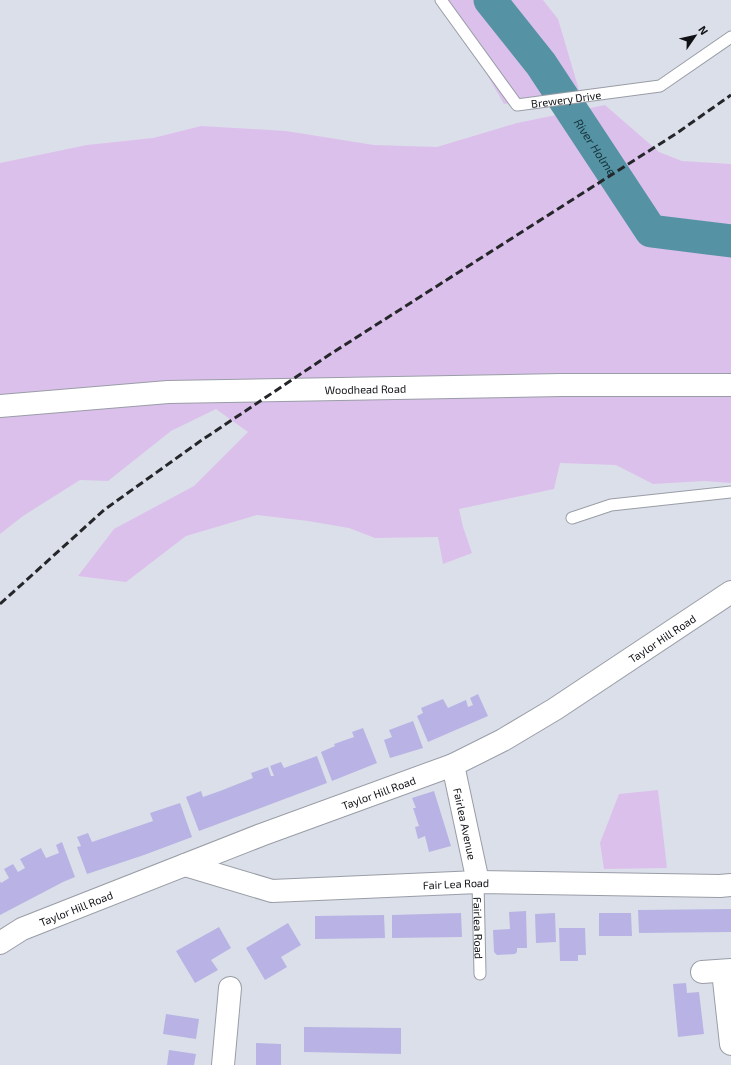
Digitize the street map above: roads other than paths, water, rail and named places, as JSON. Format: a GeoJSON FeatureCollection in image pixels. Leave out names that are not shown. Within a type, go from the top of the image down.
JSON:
{"type":"FeatureCollection","features":[{"type":"Feature","properties":{"kind":"street","name":"Woodhead Road"},"geometry":{"type":"LineString","coordinates":[[0,406],[168,392],[561,385],[731,386]]}},
{"type":"Feature","properties":{"kind":"street","name":"Taylor Hill Road"},"geometry":{"type":"LineString","coordinates":[[0,943],[22,929],[261,835],[452,765],[502,740],[555,709],[731,592]]}},
{"type":"Feature","properties":{"kind":"street","name":"Fairlea Avenue"},"geometry":{"type":"LineString","coordinates":[[452,765],[478,882]]}},
{"type":"Feature","properties":{"kind":"street","name":"Fair Lea Road"},"geometry":{"type":"LineString","coordinates":[[185,865],[272,891],[478,882],[731,885]]}},
{"type":"Feature","properties":{"kind":"street"},"geometry":{"type":"LineString","coordinates":[[719,971],[731,1044]]}},
{"type":"Feature","properties":{"kind":"street"},"geometry":{"type":"LineString","coordinates":[[223,1065],[230,988]]}},
{"type":"Feature","properties":{"kind":"lane","name":"Brewery Drive"},"geometry":{"type":"LineString","coordinates":[[441,0],[517,105],[660,86],[731,37]]}},
{"type":"Feature","properties":{"kind":"lane"},"geometry":{"type":"LineString","coordinates":[[572,518],[611,505],[731,492]]}},
{"type":"Feature","properties":{"kind":"lane","name":"Fairlea Road"},"geometry":{"type":"LineString","coordinates":[[478,882],[480,974]]}},
{"type":"Feature","properties":{"kind":"waterway","name":"River Holme"},"geometry":{"type":"LineString","coordinates":[[490,0],[541,64],[651,231],[731,241]]}},
{"type":"Feature","properties":{"kind":"railway"},"geometry":{"type":"LineString","coordinates":[[0,604],[104,510],[199,442],[332,353],[677,133],[731,95]]}}]}
